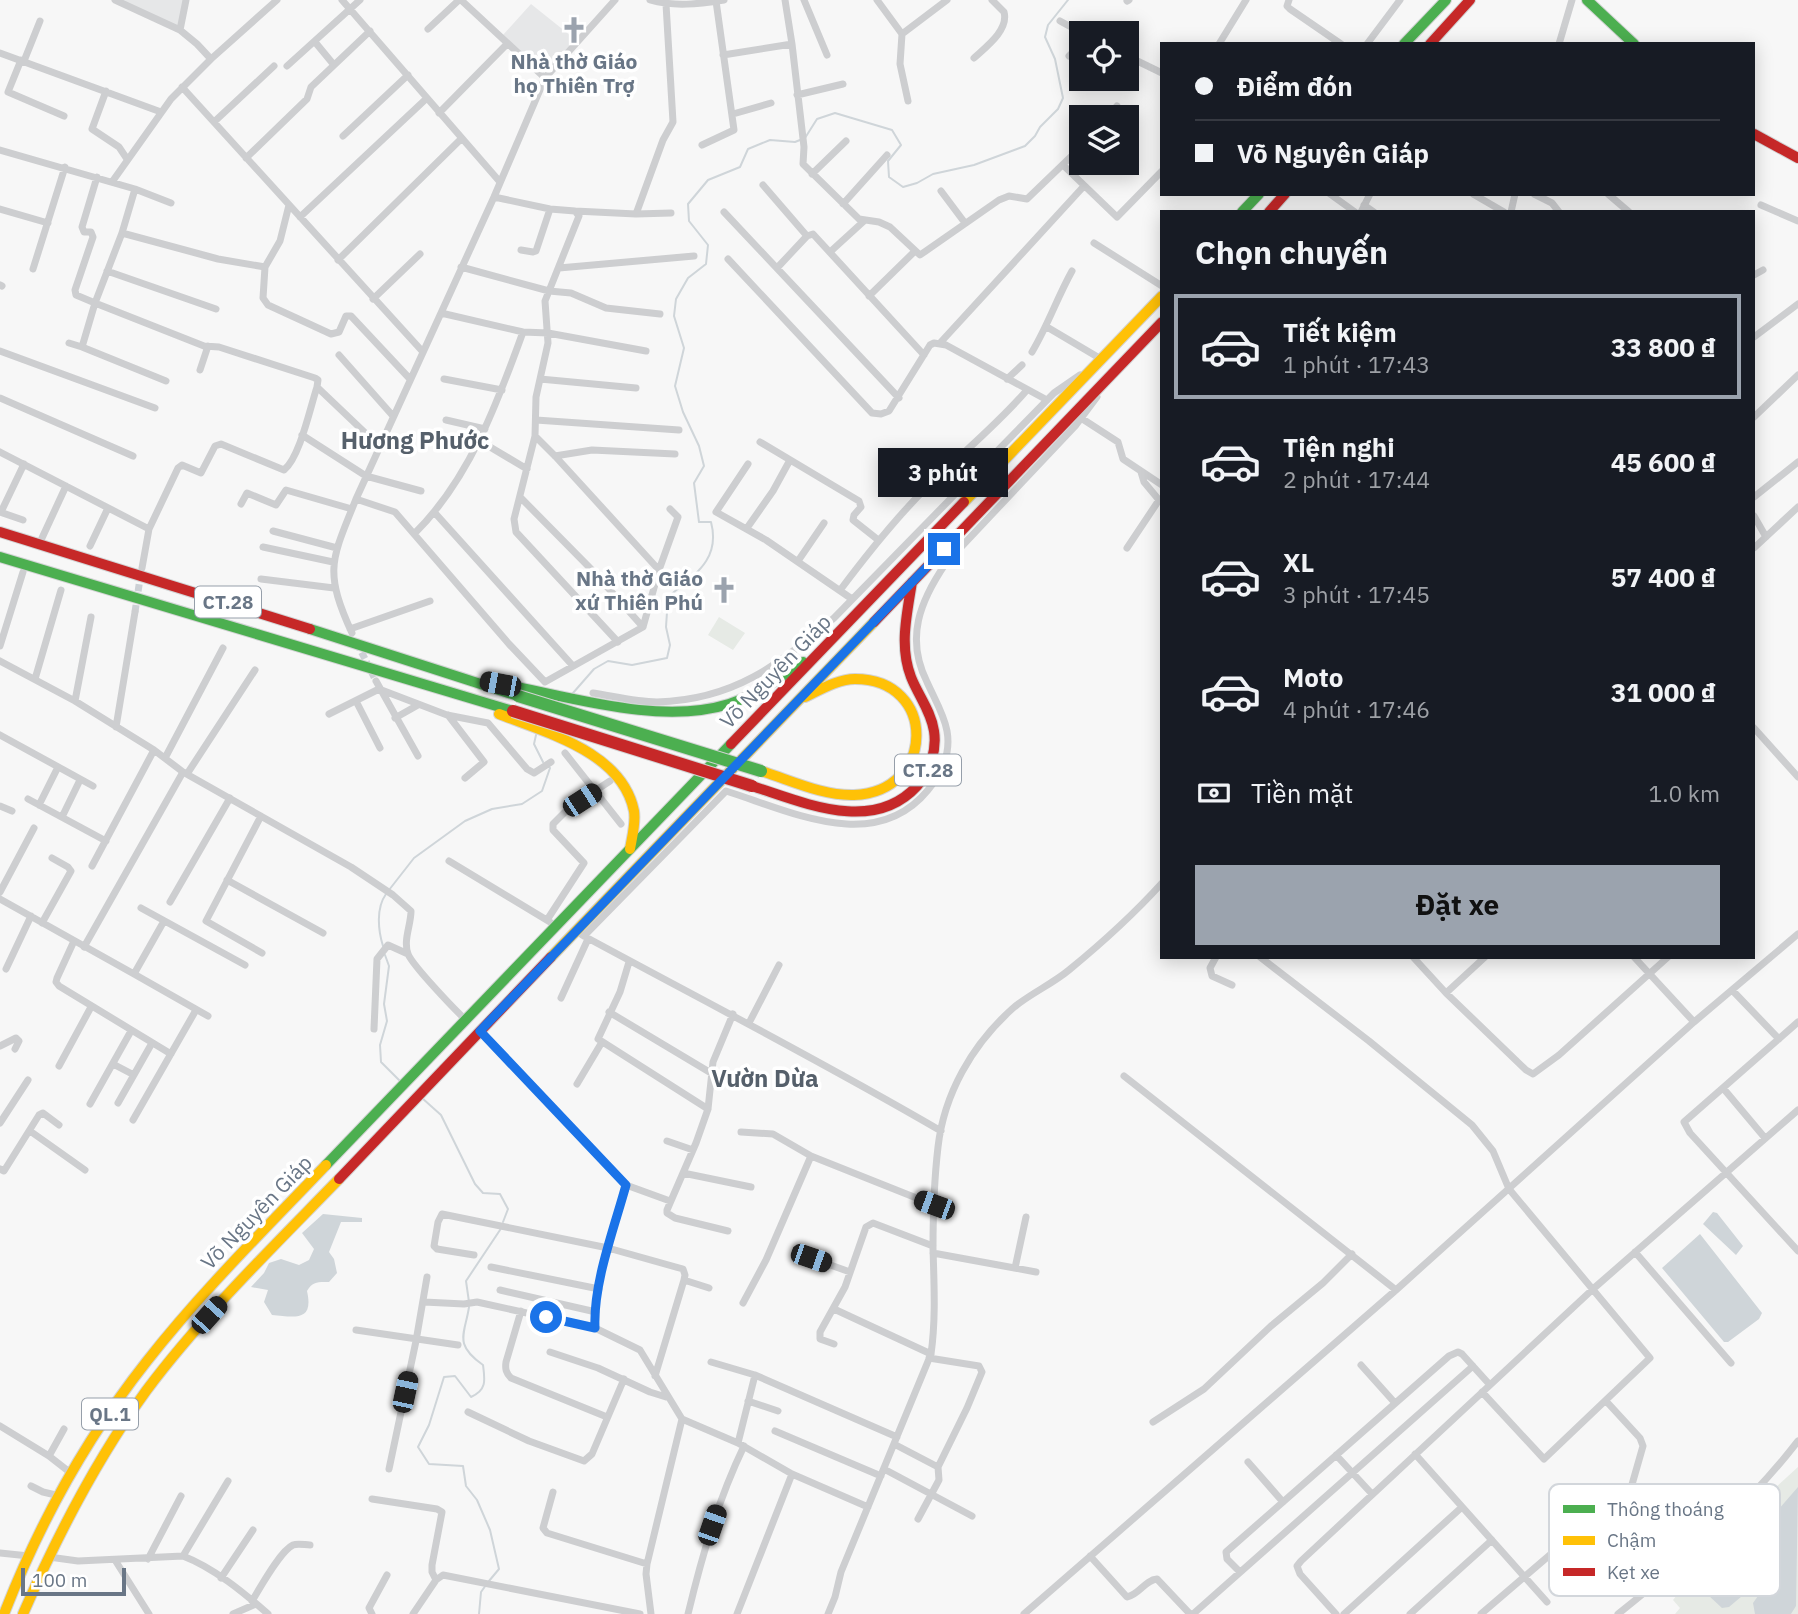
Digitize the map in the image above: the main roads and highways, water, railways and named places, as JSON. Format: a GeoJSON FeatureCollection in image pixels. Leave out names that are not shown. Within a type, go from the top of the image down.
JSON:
{"type":"FeatureCollection","features":[{"type":"Feature","properties":{"kind":"main road"},"geometry":{"type":"LineString","coordinates":[[1406,42],[1446,0]]}},
{"type":"Feature","properties":{"kind":"main road"},"geometry":{"type":"LineString","coordinates":[[1432,42],[1470,0]]}},
{"type":"Feature","properties":{"kind":"main road"},"geometry":{"type":"LineString","coordinates":[[1596,3],[1632,42]]}},
{"type":"Feature","properties":{"kind":"main road"},"geometry":{"type":"LineString","coordinates":[[1755,135],[1798,158]]}},
{"type":"Feature","properties":{"kind":"main road"},"geometry":{"type":"LineString","coordinates":[[1244,210],[1257,196]]}},
{"type":"Feature","properties":{"kind":"main road","name":"Võ Nguyên Giáp"},"geometry":{"type":"LineString","coordinates":[[4,1614],[30,1556],[73,1475],[120,1398],[178,1323],[466,1020],[552,923],[630,849],[1160,298]]}},
{"type":"Feature","properties":{"kind":"main road","name":"Võ Nguyên Giáp"},"geometry":{"type":"LineString","coordinates":[[23,1614],[84,1490],[135,1408],[191,1335],[480,1031],[583,935],[798,700],[1160,325]]}},
{"type":"Feature","properties":{"kind":"main road","name":"CT.28"},"geometry":{"type":"LineString","coordinates":[[0,533],[191,590],[518,696],[829,791],[854,795],[877,793],[894,784],[908,771],[916,753],[919,734],[915,715],[905,699],[891,686],[873,680],[853,679],[798,700]]}},
{"type":"Feature","properties":{"kind":"main road","name":"CT.28"},"geometry":{"type":"LineString","coordinates":[[0,557],[513,711],[752,786],[824,807],[873,812],[896,804],[916,789],[929,769],[934,748],[928,710],[911,678],[905,657],[903,633],[912,582]]}},
{"type":"Feature","properties":{"kind":"main road","name":"CT.28"},"geometry":{"type":"LineString","coordinates":[[455,675],[545,693],[588,696],[651,712],[695,711],[729,704],[765,688],[799,664],[813,659]]}},
{"type":"Feature","properties":{"kind":"main road","name":"CT.28"},"geometry":{"type":"LineString","coordinates":[[450,692],[590,753],[618,776],[630,795],[635,814],[630,849]]}},
{"type":"Feature","properties":{"kind":"waterway"},"geometry":{"type":"LineString","coordinates":[[805,138],[817,119],[835,113],[892,130],[901,145],[888,161],[889,177],[903,187],[933,174],[974,165],[1025,146],[1058,109],[1063,98],[1055,59],[1045,37],[1048,25],[1068,0]]}},
{"type":"Feature","properties":{"kind":"waterway"},"geometry":{"type":"LineString","coordinates":[[573,693],[594,669],[608,661],[632,665],[667,658],[670,645],[666,627],[668,597],[696,574],[709,557],[712,547],[711,522],[699,522],[694,483],[704,466],[699,446],[683,412],[675,386],[684,348],[674,316],[676,299],[688,278],[706,264],[708,245],[689,221],[688,204],[708,180],[740,167],[748,149],[770,140],[800,140]]}},
{"type":"Feature","properties":{"kind":"waterway"},"geometry":{"type":"LineString","coordinates":[[536,735],[534,744],[543,762]]}},
{"type":"Feature","properties":{"kind":"waterway"},"geometry":{"type":"LineString","coordinates":[[389,890],[414,858],[465,821],[492,809],[522,804],[542,791],[550,768],[547,766]]}},
{"type":"Feature","properties":{"kind":"waterway"},"geometry":{"type":"LineString","coordinates":[[383,946],[379,919],[386,894]]}},
{"type":"Feature","properties":{"kind":"waterway"},"geometry":{"type":"LineString","coordinates":[[385,955],[389,966],[384,1004],[387,1021],[380,1045],[381,1062],[401,1082]]}},
{"type":"Feature","properties":{"kind":"waterway"},"geometry":{"type":"LineString","coordinates":[[422,1098],[441,1115],[475,1184],[483,1193],[500,1194],[508,1209],[503,1222]]}},
{"type":"Feature","properties":{"kind":"waterway"},"geometry":{"type":"LineString","coordinates":[[469,1302],[466,1281],[502,1227]]}},
{"type":"Feature","properties":{"kind":"waterway"},"geometry":{"type":"LineString","coordinates":[[469,1307],[464,1345],[483,1365],[484,1384],[480,1391],[471,1397],[455,1376],[444,1377],[429,1425],[418,1447],[429,1464],[463,1466],[466,1486],[477,1500],[490,1530],[499,1569],[489,1581]]}},
{"type":"Feature","properties":{"kind":"waterway"},"geometry":{"type":"LineString","coordinates":[[479,1614],[481,1592],[486,1585]]}},
{"type":"Feature","properties":{"kind":"tunnel"},"geometry":{"type":"LineString","coordinates":[[135,612],[141,572]]}},
{"type":"Feature","properties":{"kind":"tunnel"},"geometry":{"type":"LineString","coordinates":[[357,643],[376,681]]}},
{"type":"Feature","properties":{"kind":"place","name":"Nhà thờ Giáo họ Thiên Trợ"},"geometry":{"type":"Point","coordinates":[574,30]}},
{"type":"Feature","properties":{"kind":"place","name":"Nhà thờ Giáo xứ Thiên Phú"},"geometry":{"type":"Point","coordinates":[724,590]}},
{"type":"Feature","properties":{"kind":"district","name":"Hương Phước"},"geometry":{"type":"Point","coordinates":[415,440]}},
{"type":"Feature","properties":{"kind":"district","name":"Vườn Dừa"},"geometry":{"type":"Point","coordinates":[765,1078]}}]}
